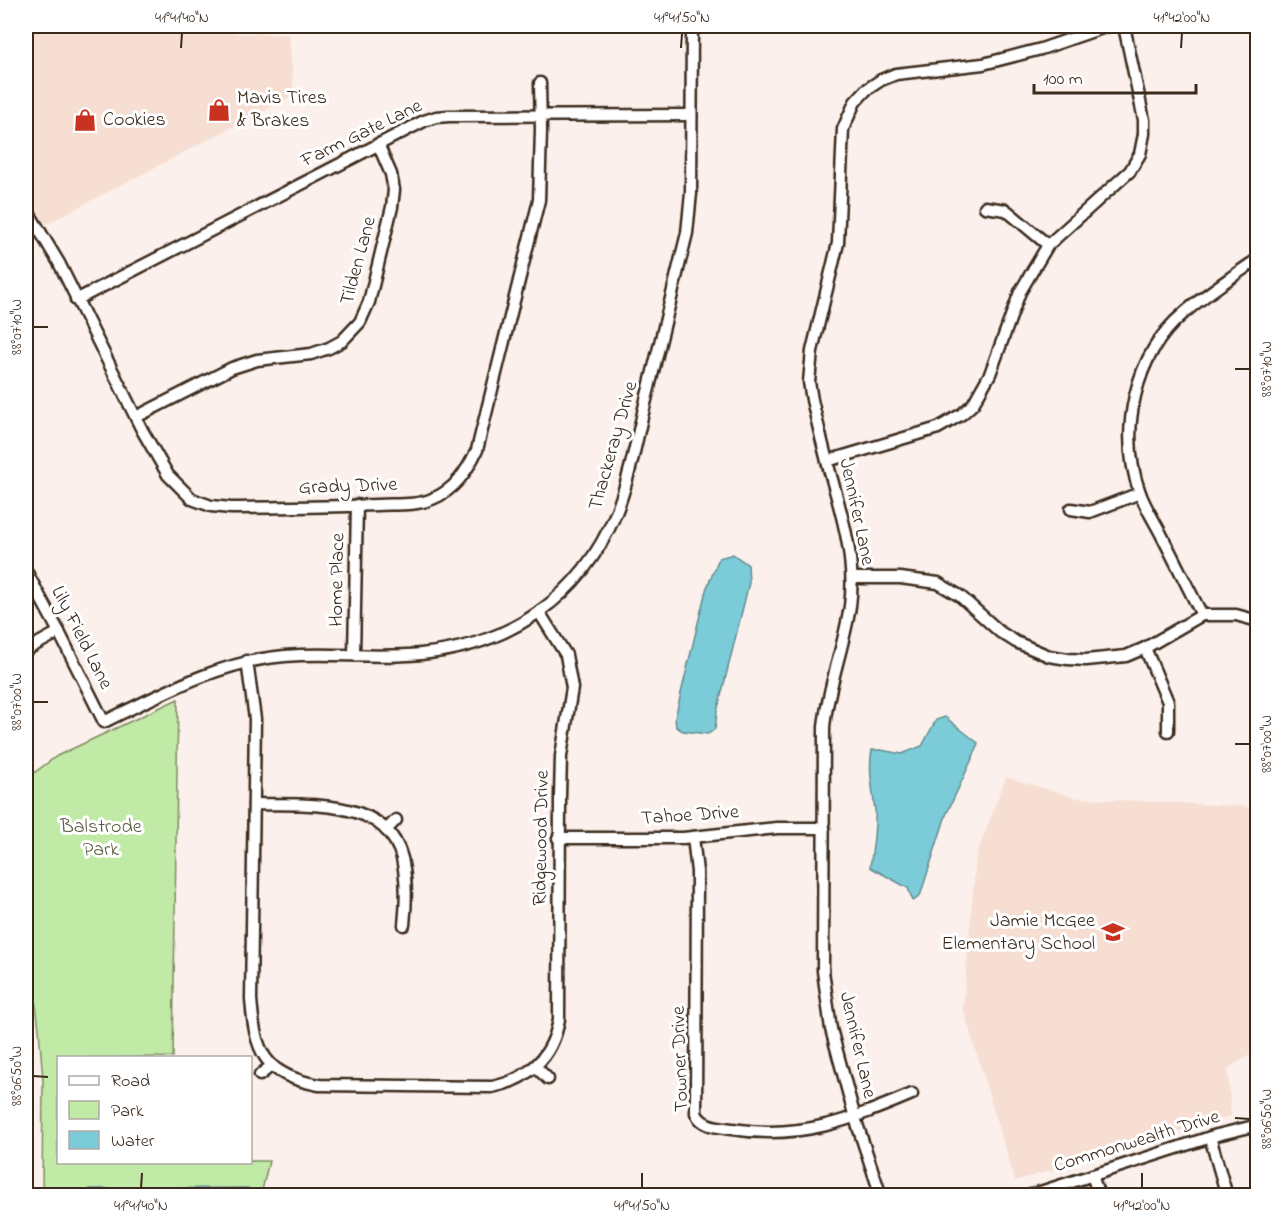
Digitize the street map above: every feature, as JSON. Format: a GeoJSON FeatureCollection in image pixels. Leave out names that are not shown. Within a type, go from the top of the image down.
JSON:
{"type":"FeatureCollection","features":[{"type":"Feature","properties":{"kind":"street","name":"Thackeray Drive"},"geometry":{"type":"LineString","coordinates":[[104,722],[176,687],[247,662],[286,656],[418,654],[454,650],[493,638],[522,624],[568,586],[595,554],[616,512],[626,482],[687,233],[691,193],[692,26]]}},
{"type":"Feature","properties":{"kind":"street","name":"Jennifer Lane"},"geometry":{"type":"LineString","coordinates":[[881,1196],[855,1118],[831,1029],[823,971],[826,710],[850,607],[852,578],[844,522],[809,382],[810,366],[838,243],[843,129],[855,102],[880,80],[896,74],[983,63],[1041,49],[1108,26]]}},
{"type":"Feature","properties":{"kind":"street"},"geometry":{"type":"LineString","coordinates":[[827,461],[938,428],[962,414],[973,404],[990,374],[1020,292],[1048,245],[1130,171],[1140,154],[1144,120],[1124,26]]}},
{"type":"Feature","properties":{"kind":"street","name":"Grady Drive"},"geometry":{"type":"LineString","coordinates":[[26,208],[59,263],[136,417],[168,475],[192,499],[211,506],[231,508],[412,503],[431,500],[447,491],[465,473],[477,450],[539,200],[540,83]]}},
{"type":"Feature","properties":{"kind":"street","name":"Farm Gate Lane"},"geometry":{"type":"LineString","coordinates":[[76,300],[378,144],[436,117],[691,115]]}},
{"type":"Feature","properties":{"kind":"street","name":"Tilden Lane"},"geometry":{"type":"LineString","coordinates":[[136,417],[232,368],[257,360],[311,354],[329,348],[342,341],[360,322],[369,302],[394,190],[391,174],[378,144]]}},
{"type":"Feature","properties":{"kind":"street"},"geometry":{"type":"LineString","coordinates":[[985,207],[1006,210],[1048,245]]}},
{"type":"Feature","properties":{"kind":"street"},"geometry":{"type":"LineString","coordinates":[[1202,615],[1140,493],[1132,459],[1130,433],[1133,406],[1141,377],[1158,342],[1184,313],[1257,259]]}},
{"type":"Feature","properties":{"kind":"street"},"geometry":{"type":"LineString","coordinates":[[1071,509],[1090,512],[1140,493]]}},
{"type":"Feature","properties":{"kind":"street","name":"Home Place"},"geometry":{"type":"LineString","coordinates":[[354,655],[357,505]]}},
{"type":"Feature","properties":{"kind":"street","name":"Lily Field Lane"},"geometry":{"type":"LineString","coordinates":[[26,571],[104,722]]}},
{"type":"Feature","properties":{"kind":"street"},"geometry":{"type":"LineString","coordinates":[[852,578],[900,578],[938,584],[960,596],[1008,638],[1049,656],[1068,659],[1106,659],[1126,656],[1145,648],[1202,615],[1236,615],[1257,621]]}},
{"type":"Feature","properties":{"kind":"street","name":"Ridgewood Drive"},"geometry":{"type":"LineString","coordinates":[[271,1066],[299,1080],[319,1085],[482,1088],[511,1083],[523,1077],[536,1067],[553,1044],[559,1019],[558,838],[561,756],[572,687],[566,655],[539,612]]}},
{"type":"Feature","properties":{"kind":"street"},"geometry":{"type":"LineString","coordinates":[[26,650],[59,632]]}},
{"type":"Feature","properties":{"kind":"street"},"geometry":{"type":"LineString","coordinates":[[1145,648],[1168,702],[1168,731]]}},
{"type":"Feature","properties":{"kind":"street"},"geometry":{"type":"LineString","coordinates":[[247,662],[255,719],[251,999],[253,1030],[261,1051],[271,1066],[260,1076]]}},
{"type":"Feature","properties":{"kind":"street"},"geometry":{"type":"LineString","coordinates":[[254,804],[332,806],[354,810],[386,830],[397,847],[404,867],[406,895],[404,925]]}},
{"type":"Feature","properties":{"kind":"street"},"geometry":{"type":"LineString","coordinates":[[386,830],[396,820]]}},
{"type":"Feature","properties":{"kind":"street","name":"Tahoe Drive"},"geometry":{"type":"LineString","coordinates":[[558,838],[693,837],[777,828],[824,828]]}},
{"type":"Feature","properties":{"kind":"street","name":"Towner Drive"},"geometry":{"type":"LineString","coordinates":[[693,837],[697,872],[696,1113],[698,1117],[707,1124],[717,1127],[769,1133],[797,1131],[855,1118]]}},
{"type":"Feature","properties":{"kind":"street"},"geometry":{"type":"LineString","coordinates":[[536,1067],[548,1079]]}},
{"type":"Feature","properties":{"kind":"street"},"geometry":{"type":"LineString","coordinates":[[855,1118],[912,1094]]}},
{"type":"Feature","properties":{"kind":"street","name":"Commonwealth Drive"},"geometry":{"type":"LineString","coordinates":[[1028,1196],[1210,1137],[1257,1125]]}},
{"type":"Feature","properties":{"kind":"street"},"geometry":{"type":"LineString","coordinates":[[1210,1137],[1227,1196]]}},
{"type":"Feature","properties":{"kind":"street"},"geometry":{"type":"LineString","coordinates":[[1092,1175],[1099,1196]]}},
{"type":"Feature","properties":{"kind":"shaded area"},"geometry":{"type":"Polygon","coordinates":[[[26,26],[170,26],[237,33],[289,34],[294,95],[44,225],[26,192],[26,26]]]}},
{"type":"Feature","properties":{"kind":"shaded area","name":"Jamie McGee Elementary School"},"geometry":{"type":"Polygon","coordinates":[[[1006,777],[1077,798],[1257,807],[1257,1051],[1228,1068],[1231,1116],[1015,1181],[963,1008],[976,856],[1006,777]]]}},
{"type":"Feature","properties":{"kind":"green space","name":"Balstrode Park"},"geometry":{"type":"Polygon","coordinates":[[[178,699],[173,1056],[57,1056],[57,1164],[252,1164],[252,1161],[269,1161],[261,1195],[42,1195],[43,1080],[36,1005],[26,986],[26,779],[57,756],[178,699]]]}},
{"type":"Feature","properties":{"kind":"water"},"geometry":{"type":"Polygon","coordinates":[[[733,554],[748,565],[749,583],[717,712],[715,729],[708,734],[683,731],[676,727],[675,718],[706,590],[719,558],[733,554]]]}},
{"type":"Feature","properties":{"kind":"water"},"geometry":{"type":"Polygon","coordinates":[[[945,717],[978,743],[946,815],[920,896],[913,901],[908,888],[870,867],[875,818],[871,773],[872,750],[902,754],[922,746],[936,720],[945,717]]]}},
{"type":"Feature","properties":{"kind":"water"},"geometry":{"type":"Polygon","coordinates":[[[248,1188],[247,1196],[84,1195],[90,1189],[248,1188]]]}},
{"type":"Feature","properties":{"kind":"place","name":"Mavis Tires & Brakes"},"geometry":{"type":"Point","coordinates":[219,110]}},
{"type":"Feature","properties":{"kind":"place","name":"Cookies"},"geometry":{"type":"Point","coordinates":[85,120]}},
{"type":"Feature","properties":{"kind":"place","name":"Jamie McGee Elementary School"},"geometry":{"type":"Point","coordinates":[1113,932]}}]}
